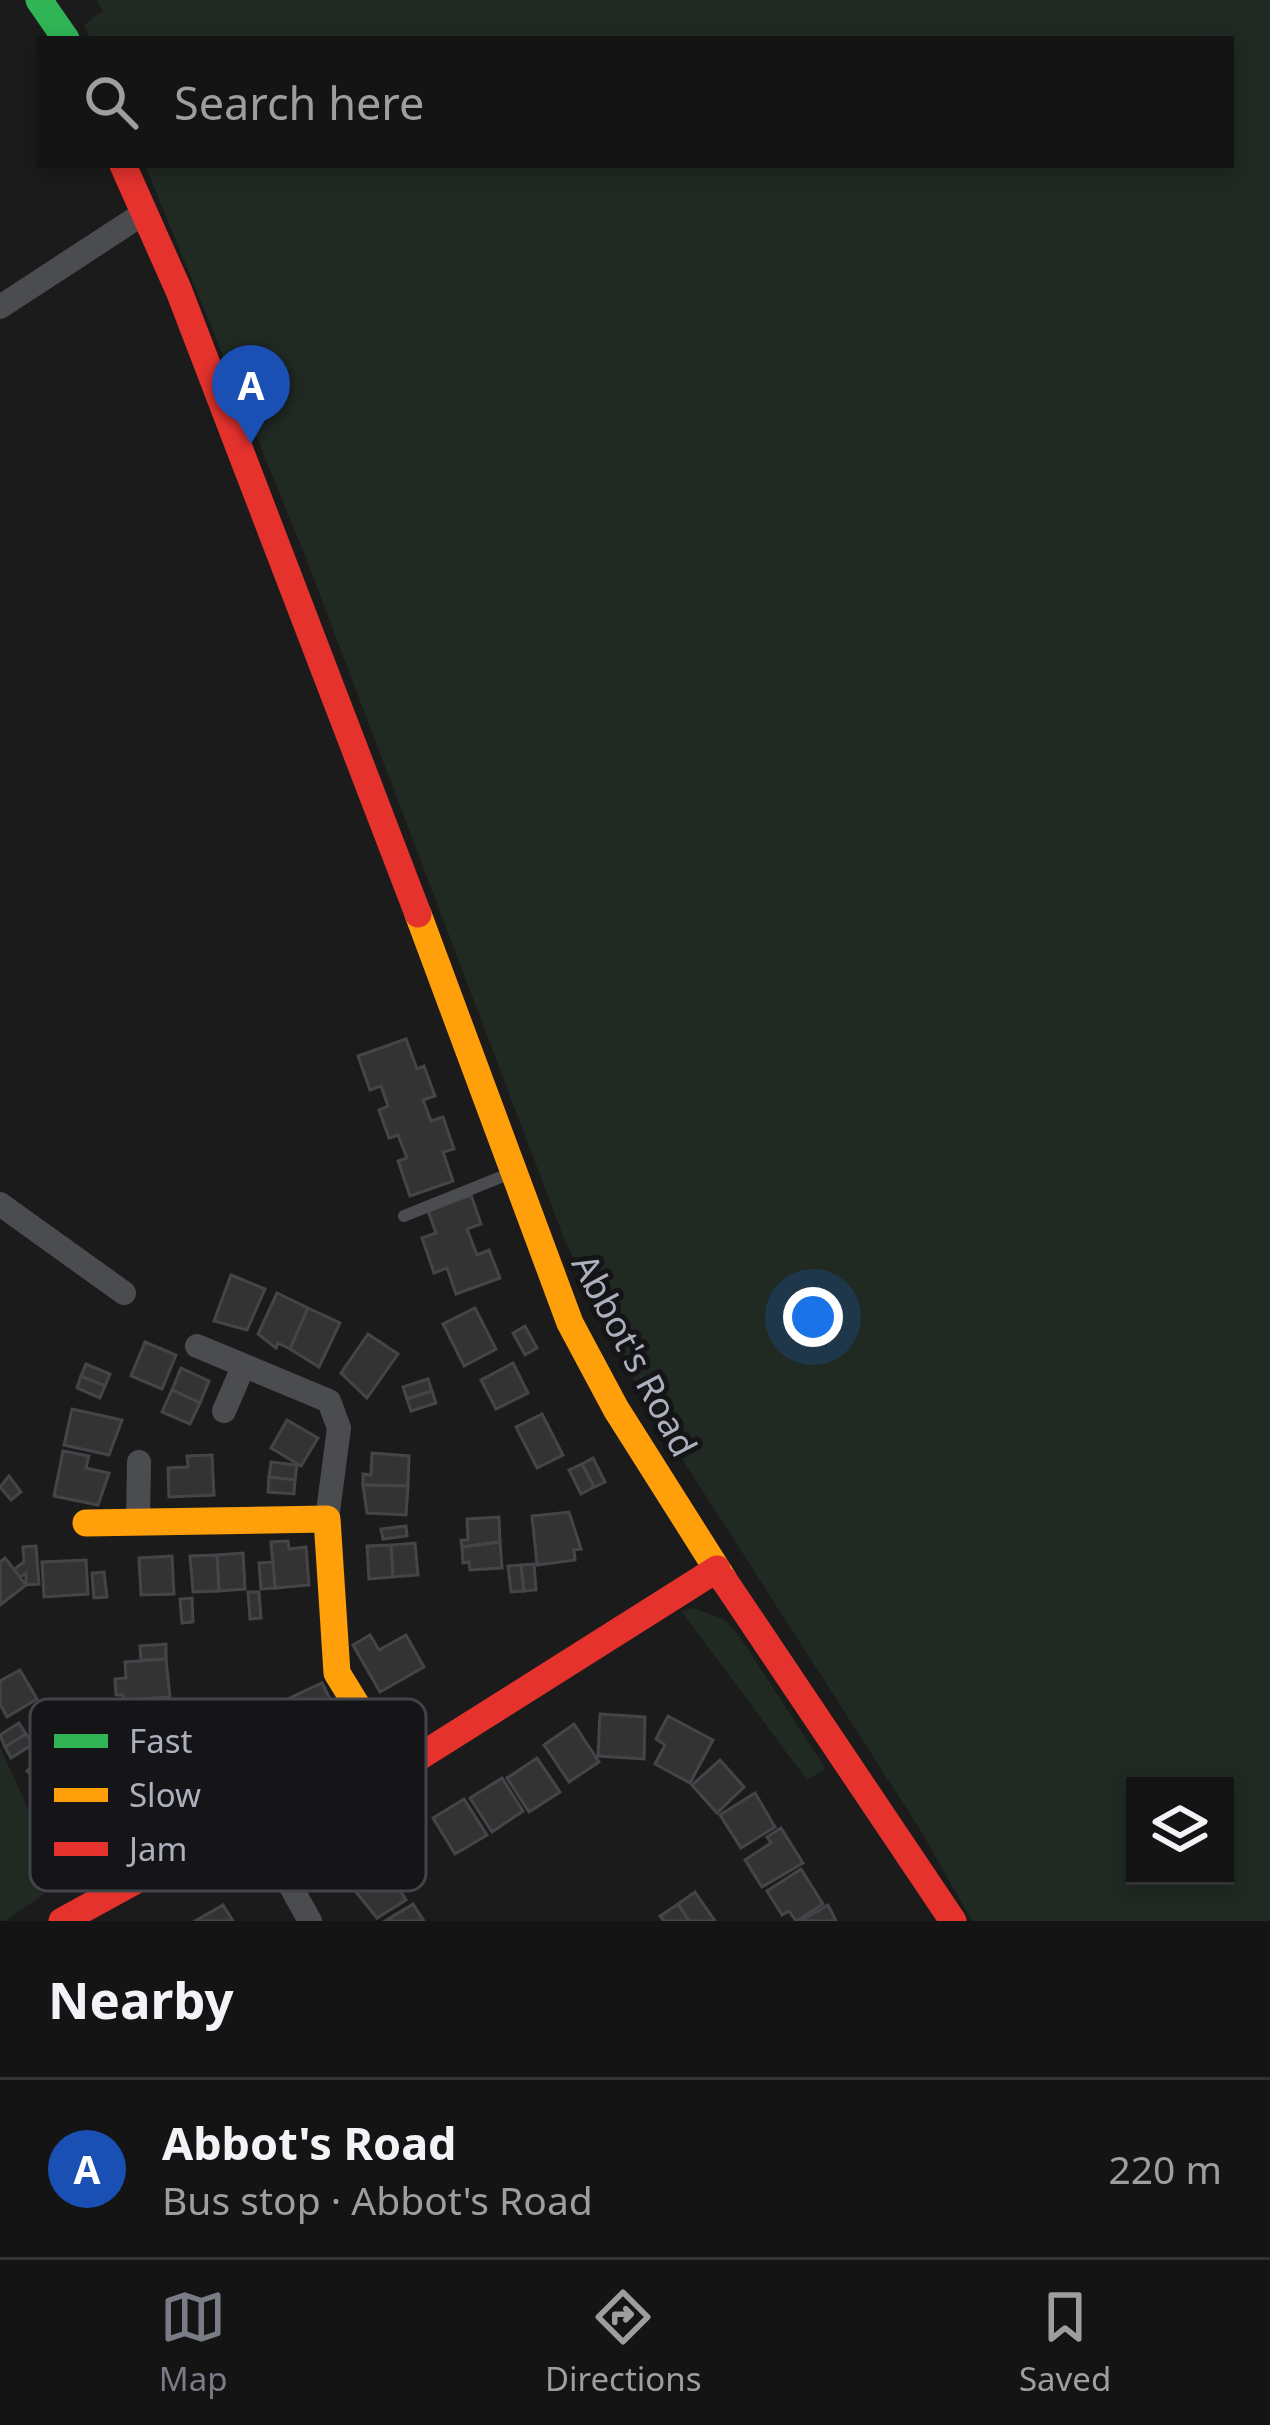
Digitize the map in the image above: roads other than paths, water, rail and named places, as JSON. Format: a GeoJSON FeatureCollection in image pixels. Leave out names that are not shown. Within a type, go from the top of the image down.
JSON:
{"type":"FeatureCollection","features":[{"type":"Feature","properties":{"kind":"street"},"geometry":{"type":"LineString","coordinates":[[39,0],[64,36]]}},
{"type":"Feature","properties":{"kind":"street","name":"Abbot's Road"},"geometry":{"type":"LineString","coordinates":[[124,168],[321,656],[579,1339],[616,1409],[717,1569],[953,1921]]}},
{"type":"Feature","properties":{"kind":"street"},"geometry":{"type":"LineString","coordinates":[[0,307],[144,213]]}},
{"type":"Feature","properties":{"kind":"street"},"geometry":{"type":"LineString","coordinates":[[0,1204],[124,1293]]}},
{"type":"Feature","properties":{"kind":"street"},"geometry":{"type":"LineString","coordinates":[[197,1346],[329,1401],[339,1428],[327,1519],[337,1673],[353,1699]]}},
{"type":"Feature","properties":{"kind":"street"},"geometry":{"type":"LineString","coordinates":[[224,1411],[243,1367]]}},
{"type":"Feature","properties":{"kind":"street"},"geometry":{"type":"LineString","coordinates":[[138,1522],[139,1462]]}},
{"type":"Feature","properties":{"kind":"street"},"geometry":{"type":"LineString","coordinates":[[86,1523],[327,1519]]}},
{"type":"Feature","properties":{"kind":"street"},"geometry":{"type":"LineString","coordinates":[[426,1753],[717,1569]]}},
{"type":"Feature","properties":{"kind":"street"},"geometry":{"type":"LineString","coordinates":[[62,1921],[117,1891]]}},
{"type":"Feature","properties":{"kind":"street"},"geometry":{"type":"LineString","coordinates":[[293,1891],[310,1921]]}},
{"type":"Feature","properties":{"kind":"lane"},"geometry":{"type":"LineString","coordinates":[[404,1216],[513,1173]]}},
{"type":"Feature","properties":{"kind":"place","name":"Abbot's Road"},"geometry":{"type":"Point","coordinates":[251,444]}}]}
